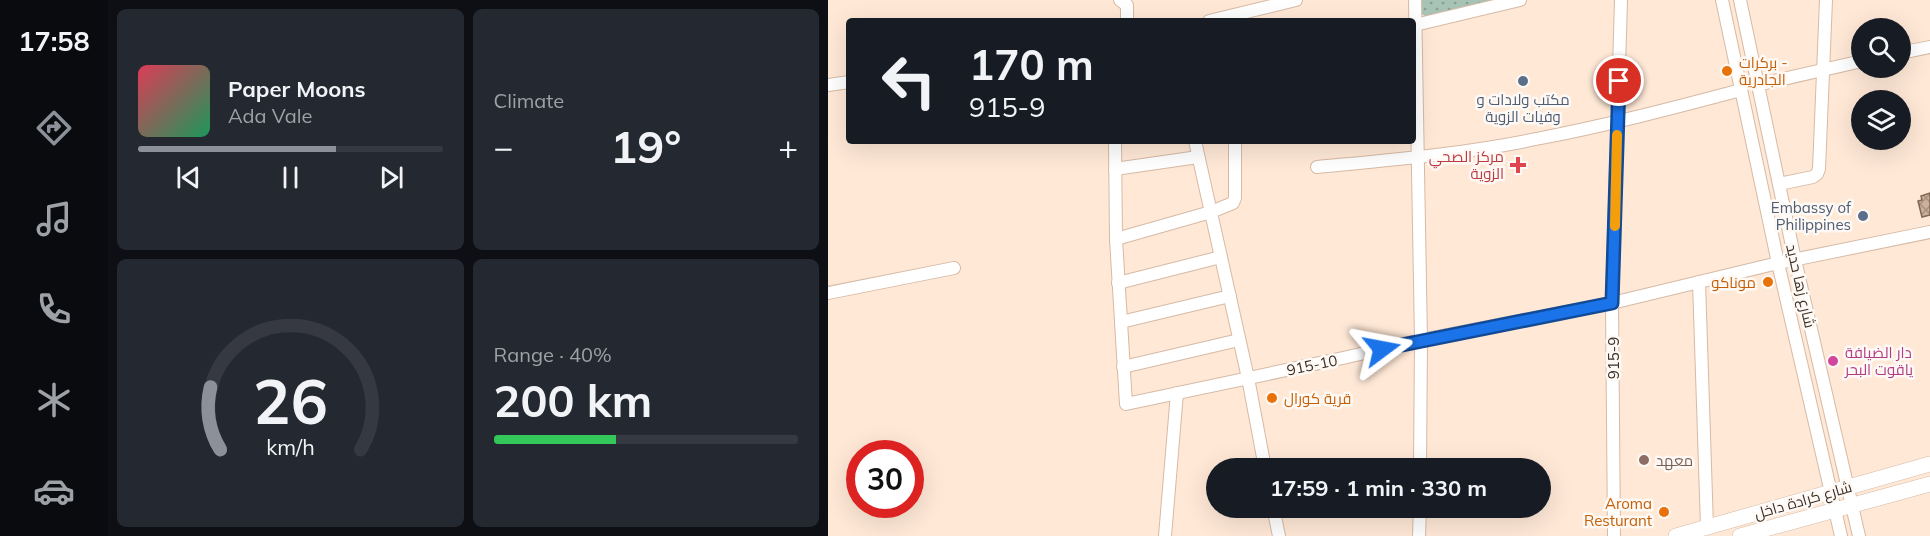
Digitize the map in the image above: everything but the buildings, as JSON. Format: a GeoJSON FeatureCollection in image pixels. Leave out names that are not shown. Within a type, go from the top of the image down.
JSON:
{"type":"FeatureCollection","features":[{"type":"Feature","properties":{"kind":"main road","name":"شارع كرادة داخل"},"geometry":{"type":"LineString","coordinates":[[1676,536],[1930,464]]}},
{"type":"Feature","properties":{"kind":"main road","name":"شارع كرادة داخل"},"geometry":{"type":"LineString","coordinates":[[1740,536],[1930,484]]}},
{"type":"Feature","properties":{"kind":"street"},"geometry":{"type":"LineString","coordinates":[[1119,0],[1126,5],[1127,18]]}},
{"type":"Feature","properties":{"kind":"street"},"geometry":{"type":"LineString","coordinates":[[1235,18],[1296,0]]}},
{"type":"Feature","properties":{"kind":"street"},"geometry":{"type":"LineString","coordinates":[[1415,0],[1415,18]]}},
{"type":"Feature","properties":{"kind":"street"},"geometry":{"type":"LineString","coordinates":[[1416,25],[1520,0]]}},
{"type":"Feature","properties":{"kind":"street","name":"915-9"},"geometry":{"type":"LineString","coordinates":[[1614,536],[1612,303],[1621,0]]}},
{"type":"Feature","properties":{"kind":"street","name":"شارع زها حديد"},"geometry":{"type":"LineString","coordinates":[[1722,0],[1778,263],[1841,536]]}},
{"type":"Feature","properties":{"kind":"street","name":"شارع زها حديد"},"geometry":{"type":"LineString","coordinates":[[1740,0],[1795,260],[1859,536]]}},
{"type":"Feature","properties":{"kind":"street"},"geometry":{"type":"LineString","coordinates":[[1779,184],[1813,177],[1817,174],[1826,0]]}},
{"type":"Feature","properties":{"kind":"street"},"geometry":{"type":"LineString","coordinates":[[1911,51],[1930,47]]}},
{"type":"Feature","properties":{"kind":"street"},"geometry":{"type":"LineString","coordinates":[[1757,84],[1851,63]]}},
{"type":"Feature","properties":{"kind":"street"},"geometry":{"type":"LineString","coordinates":[[1416,69],[1421,340],[1420,458]]}},
{"type":"Feature","properties":{"kind":"street"},"geometry":{"type":"LineString","coordinates":[[828,85],[846,82]]}},
{"type":"Feature","properties":{"kind":"street"},"geometry":{"type":"LineString","coordinates":[[1317,167],[1418,158],[1533,140],[1618,122],[1741,90]]}},
{"type":"Feature","properties":{"kind":"street"},"geometry":{"type":"LineString","coordinates":[[1115,144],[1116,239],[1123,367],[1239,340]]}},
{"type":"Feature","properties":{"kind":"street"},"geometry":{"type":"LineString","coordinates":[[1196,144],[1248,378],[1263,458]]}},
{"type":"Feature","properties":{"kind":"street"},"geometry":{"type":"LineString","coordinates":[[1116,239],[1211,212],[1233,203],[1235,198],[1235,144]]}},
{"type":"Feature","properties":{"kind":"street"},"geometry":{"type":"LineString","coordinates":[[1115,169],[1198,157]]}},
{"type":"Feature","properties":{"kind":"street","name":"915-10"},"geometry":{"type":"LineString","coordinates":[[1123,367],[1126,404],[1421,340],[1612,303],[1778,263],[1930,232]]}},
{"type":"Feature","properties":{"kind":"street"},"geometry":{"type":"LineString","coordinates":[[1118,283],[1221,257]]}},
{"type":"Feature","properties":{"kind":"street"},"geometry":{"type":"LineString","coordinates":[[828,293],[954,268]]}},
{"type":"Feature","properties":{"kind":"street"},"geometry":{"type":"LineString","coordinates":[[1699,282],[1707,527]]}},
{"type":"Feature","properties":{"kind":"street"},"geometry":{"type":"LineString","coordinates":[[1121,322],[1230,296]]}},
{"type":"Feature","properties":{"kind":"street"},"geometry":{"type":"LineString","coordinates":[[1165,536],[1177,393]]}},
{"type":"Feature","properties":{"kind":"street"},"geometry":{"type":"LineString","coordinates":[[1275,518],[1279,536]]}},
{"type":"Feature","properties":{"kind":"street"},"geometry":{"type":"LineString","coordinates":[[1419,518],[1419,536]]}},
{"type":"Feature","properties":{"kind":"green space"},"geometry":{"type":"Polygon","coordinates":[[[1422,0],[1503,0],[1426,17],[1422,14],[1422,0]]]}},
{"type":"Feature","properties":{"kind":"slow traffic"},"geometry":{"type":"LineString","coordinates":[[1615,226],[1617,135]]}},
{"type":"Feature","properties":{"kind":"place","name":"بركرات - الجادرية"},"geometry":{"type":"Point","coordinates":[1727,71]}},
{"type":"Feature","properties":{"kind":"place","name":"مكتب ولادات و وفيات الزوية"},"geometry":{"type":"Point","coordinates":[1523,81]}},
{"type":"Feature","properties":{"kind":"place","name":"مركز الصحي الزوية"},"geometry":{"type":"Point","coordinates":[1518,165]}},
{"type":"Feature","properties":{"kind":"place","name":"Embassy of Philippines"},"geometry":{"type":"Point","coordinates":[1863,216]}},
{"type":"Feature","properties":{"kind":"place","name":"موناكو"},"geometry":{"type":"Point","coordinates":[1768,282]}},
{"type":"Feature","properties":{"kind":"place","name":"دار الضيافة ياقوت البحر"},"geometry":{"type":"Point","coordinates":[1833,361]}},
{"type":"Feature","properties":{"kind":"place","name":"قرية كورال"},"geometry":{"type":"Point","coordinates":[1272,398]}},
{"type":"Feature","properties":{"kind":"place","name":"معهد"},"geometry":{"type":"Point","coordinates":[1644,460]}},
{"type":"Feature","properties":{"kind":"place","name":"Aroma Resturant"},"geometry":{"type":"Point","coordinates":[1664,512]}},
{"type":"Feature","properties":{"kind":"route"},"geometry":{"type":"LineString","coordinates":[[1382,349],[1612,303],[1619,81]]}}]}
